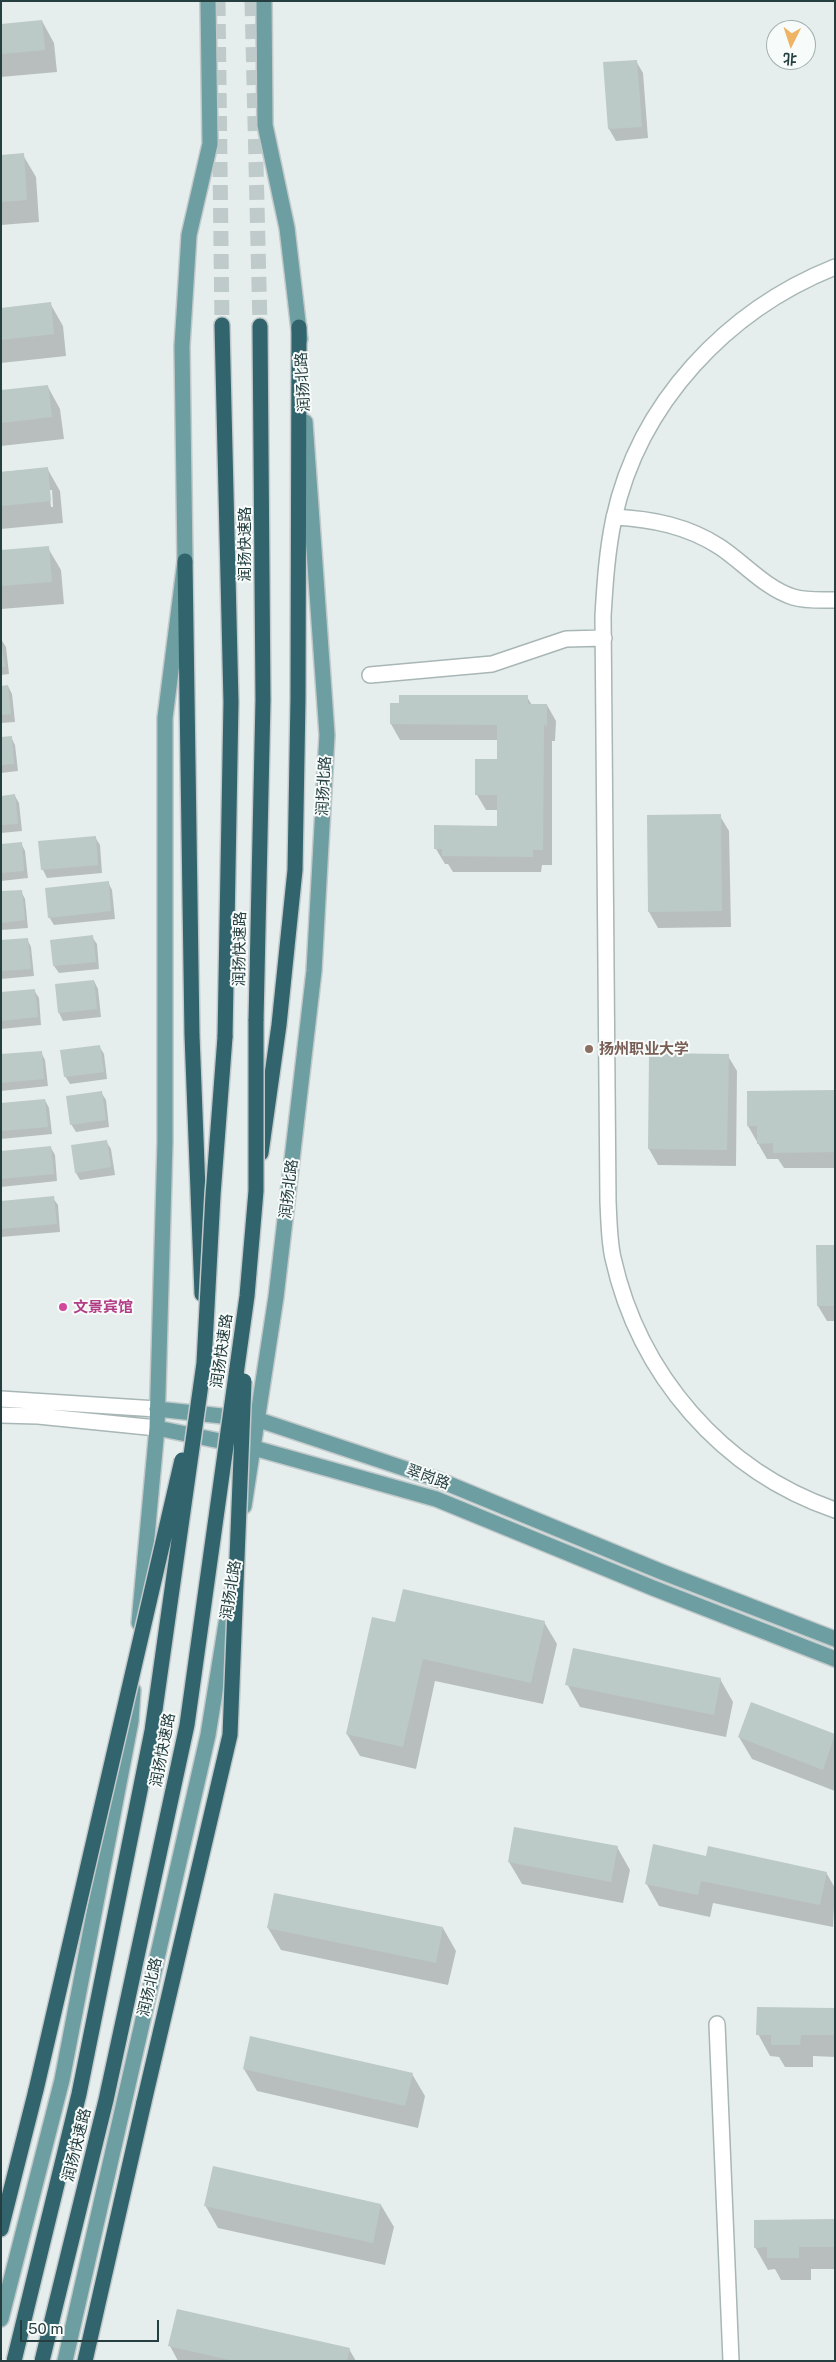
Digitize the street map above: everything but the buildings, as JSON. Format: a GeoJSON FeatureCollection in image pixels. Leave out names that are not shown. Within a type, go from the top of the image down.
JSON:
{"type":"FeatureCollection","features":[{"type":"Feature","properties":{"kind":"highway","name":"润扬快速路"},"geometry":{"type":"LineString","coordinates":[[14,2361],[79,2094],[152,1731],[204,1363],[213,1195],[225,1037],[231,702],[222,325]]}},
{"type":"Feature","properties":{"kind":"highway","name":"润扬快速路"},"geometry":{"type":"LineString","coordinates":[[42,2361],[106,2100],[187,1725],[247,1296],[256,1191],[256,1021],[264,700],[260,326]]}},
{"type":"Feature","properties":{"kind":"highway"},"geometry":{"type":"LineString","coordinates":[[256,1191],[279,1025],[294,870],[298,699],[299,327]]}},
{"type":"Feature","properties":{"kind":"highway"},"geometry":{"type":"LineString","coordinates":[[1,2229],[36,2090],[204,1363],[192,1035],[184,561]]}},
{"type":"Feature","properties":{"kind":"highway"},"geometry":{"type":"LineString","coordinates":[[85,2361],[230,1735],[247,1296]]}},
{"type":"Feature","properties":{"kind":"main road"},"geometry":{"type":"LineString","coordinates":[[1,2319],[62,2080],[131,1721],[157,1428],[165,1142],[165,718],[184,561],[182,346],[189,235],[210,144],[208,1]]}},
{"type":"Feature","properties":{"kind":"main road","name":"润扬北路"},"geometry":{"type":"LineString","coordinates":[[65,2361],[208,1735],[259,1420],[276,1297],[314,971],[327,735],[299,327],[287,228],[265,125],[264,1]]}},
{"type":"Feature","properties":{"kind":"main road","name":"翠岗路"},"geometry":{"type":"LineString","coordinates":[[157,1409],[259,1420],[439,1480],[662,1572],[835,1639]]}},
{"type":"Feature","properties":{"kind":"main road","name":"翠岗路"},"geometry":{"type":"LineString","coordinates":[[157,1428],[254,1448],[436,1499],[653,1588],[835,1659]]}},
{"type":"Feature","properties":{"kind":"street"},"geometry":{"type":"LineString","coordinates":[[835,267],[804,280],[741,320],[698,358],[666,398],[635,455],[614,517],[606,562],[604,638],[608,1202],[613,1258],[629,1307],[647,1349],[670,1388],[702,1427],[746,1465],[802,1499],[835,1510]]}},
{"type":"Feature","properties":{"kind":"street"},"geometry":{"type":"LineString","coordinates":[[614,517],[650,519],[690,531],[720,547],[774,589],[793,598],[835,600]]}},
{"type":"Feature","properties":{"kind":"street"},"geometry":{"type":"LineString","coordinates":[[370,675],[492,664],[566,639],[604,638]]}},
{"type":"Feature","properties":{"kind":"street","name":"翠岗路"},"geometry":{"type":"LineString","coordinates":[[1,1399],[157,1409]]}},
{"type":"Feature","properties":{"kind":"street","name":"翠岗路"},"geometry":{"type":"LineString","coordinates":[[1,1415],[38,1416],[157,1428]]}},
{"type":"Feature","properties":{"kind":"street"},"geometry":{"type":"LineString","coordinates":[[717,2024],[731,2361]]}},
{"type":"Feature","properties":{"kind":"tunnel"},"geometry":{"type":"LineString","coordinates":[[218,1],[222,325]]}},
{"type":"Feature","properties":{"kind":"tunnel"},"geometry":{"type":"LineString","coordinates":[[252,1],[260,326]]}},
{"type":"Feature","properties":{"kind":"place","name":"扬州职业大学"},"geometry":{"type":"Point","coordinates":[589,1049]}},
{"type":"Feature","properties":{"kind":"place","name":"文景宾馆"},"geometry":{"type":"Point","coordinates":[63,1307]}}]}
